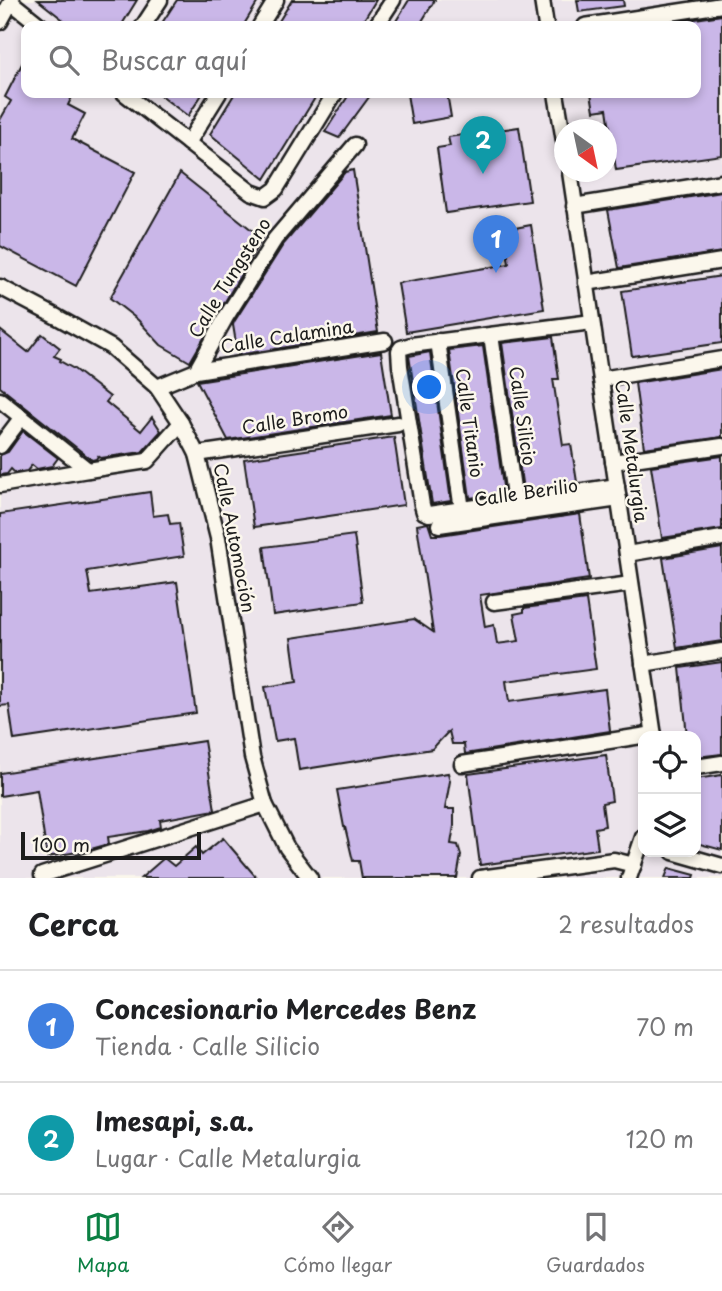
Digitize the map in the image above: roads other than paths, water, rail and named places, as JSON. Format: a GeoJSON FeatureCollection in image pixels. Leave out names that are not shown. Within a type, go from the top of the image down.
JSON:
{"type":"FeatureCollection","features":[{"type":"Feature","properties":{"kind":"street"},"geometry":{"type":"LineString","coordinates":[[147,21],[160,0]]}},
{"type":"Feature","properties":{"kind":"street"},"geometry":{"type":"LineString","coordinates":[[263,21],[276,0]]}},
{"type":"Feature","properties":{"kind":"street"},"geometry":{"type":"LineString","coordinates":[[379,21],[393,0]]}},
{"type":"Feature","properties":{"kind":"street"},"geometry":{"type":"LineString","coordinates":[[542,0],[545,21]]}},
{"type":"Feature","properties":{"kind":"street"},"geometry":{"type":"LineString","coordinates":[[0,22],[12,1],[35,21]]}},
{"type":"Feature","properties":{"kind":"street"},"geometry":{"type":"LineString","coordinates":[[618,21],[722,5]]}},
{"type":"Feature","properties":{"kind":"street"},"geometry":{"type":"LineString","coordinates":[[130,98],[251,192],[265,197],[276,189],[332,98]]}},
{"type":"Feature","properties":{"kind":"street"},"geometry":{"type":"LineString","coordinates":[[188,143],[216,98]]}},
{"type":"Feature","properties":{"kind":"street"},"geometry":{"type":"LineString","coordinates":[[557,98],[561,119]]}},
{"type":"Feature","properties":{"kind":"street","name":"Calle Tungsteno"},"geometry":{"type":"LineString","coordinates":[[196,371],[275,239],[355,145]]}},
{"type":"Feature","properties":{"kind":"street","name":"Calle Metalurgia"},"geometry":{"type":"LineString","coordinates":[[571,182],[653,731]]}},
{"type":"Feature","properties":{"kind":"street"},"geometry":{"type":"LineString","coordinates":[[575,206],[722,182]]}},
{"type":"Feature","properties":{"kind":"street"},"geometry":{"type":"LineString","coordinates":[[586,284],[722,261]]}},
{"type":"Feature","properties":{"kind":"street","name":"Calle Automoción"},"geometry":{"type":"LineString","coordinates":[[0,287],[111,347],[158,387],[181,423],[197,454],[218,538],[252,757],[265,804],[287,848],[310,878]]}},
{"type":"Feature","properties":{"kind":"street"},"geometry":{"type":"LineString","coordinates":[[592,322],[411,345],[399,351],[400,366],[425,512],[429,514],[618,492]]}},
{"type":"Feature","properties":{"kind":"street","name":"Calle Silicio"},"geometry":{"type":"LineString","coordinates":[[491,335],[515,502]]}},
{"type":"Feature","properties":{"kind":"street","name":"Calle Calamina"},"geometry":{"type":"LineString","coordinates":[[196,371],[385,341]]}},
{"type":"Feature","properties":{"kind":"street","name":"Calle Titanio"},"geometry":{"type":"LineString","coordinates":[[438,341],[462,510]]}},
{"type":"Feature","properties":{"kind":"street"},"geometry":{"type":"LineString","coordinates":[[601,379],[722,359]]}},
{"type":"Feature","properties":{"kind":"street"},"geometry":{"type":"LineString","coordinates":[[158,387],[196,371]]}},
{"type":"Feature","properties":{"kind":"street"},"geometry":{"type":"LineString","coordinates":[[0,400],[88,470]]}},
{"type":"Feature","properties":{"kind":"street"},"geometry":{"type":"LineString","coordinates":[[0,446],[22,418]]}},
{"type":"Feature","properties":{"kind":"street"},"geometry":{"type":"LineString","coordinates":[[0,485],[147,461],[181,423]]}},
{"type":"Feature","properties":{"kind":"street","name":"Calle Bromo"},"geometry":{"type":"LineString","coordinates":[[197,454],[398,424]]}},
{"type":"Feature","properties":{"kind":"street"},"geometry":{"type":"LineString","coordinates":[[613,462],[722,446]]}},
{"type":"Feature","properties":{"kind":"street","name":"Calle Berilio"},"geometry":{"type":"LineString","coordinates":[[439,524],[618,492]]}},
{"type":"Feature","properties":{"kind":"street"},"geometry":{"type":"LineString","coordinates":[[626,554],[722,538]]}},
{"type":"Feature","properties":{"kind":"street"},"geometry":{"type":"LineString","coordinates":[[494,602],[631,584]]}},
{"type":"Feature","properties":{"kind":"street"},"geometry":{"type":"LineString","coordinates":[[643,664],[722,651]]}},
{"type":"Feature","properties":{"kind":"street"},"geometry":{"type":"LineString","coordinates":[[462,764],[638,737]]}},
{"type":"Feature","properties":{"kind":"street"},"geometry":{"type":"LineString","coordinates":[[701,766],[722,763]]}},
{"type":"Feature","properties":{"kind":"street"},"geometry":{"type":"LineString","coordinates":[[42,875],[265,804]]}},
{"type":"Feature","properties":{"kind":"street"},"geometry":{"type":"LineString","coordinates":[[480,878],[614,860],[632,872],[638,855]]}},
{"type":"Feature","properties":{"kind":"street"},"geometry":{"type":"LineString","coordinates":[[690,857],[722,866]]}},
{"type":"Feature","properties":{"kind":"place","name":"Imesapi, s.a."},"geometry":{"type":"Point","coordinates":[483,174]}},
{"type":"Feature","properties":{"kind":"place","name":"Concesionario Mercedes Benz"},"geometry":{"type":"Point","coordinates":[496,273]}}]}
